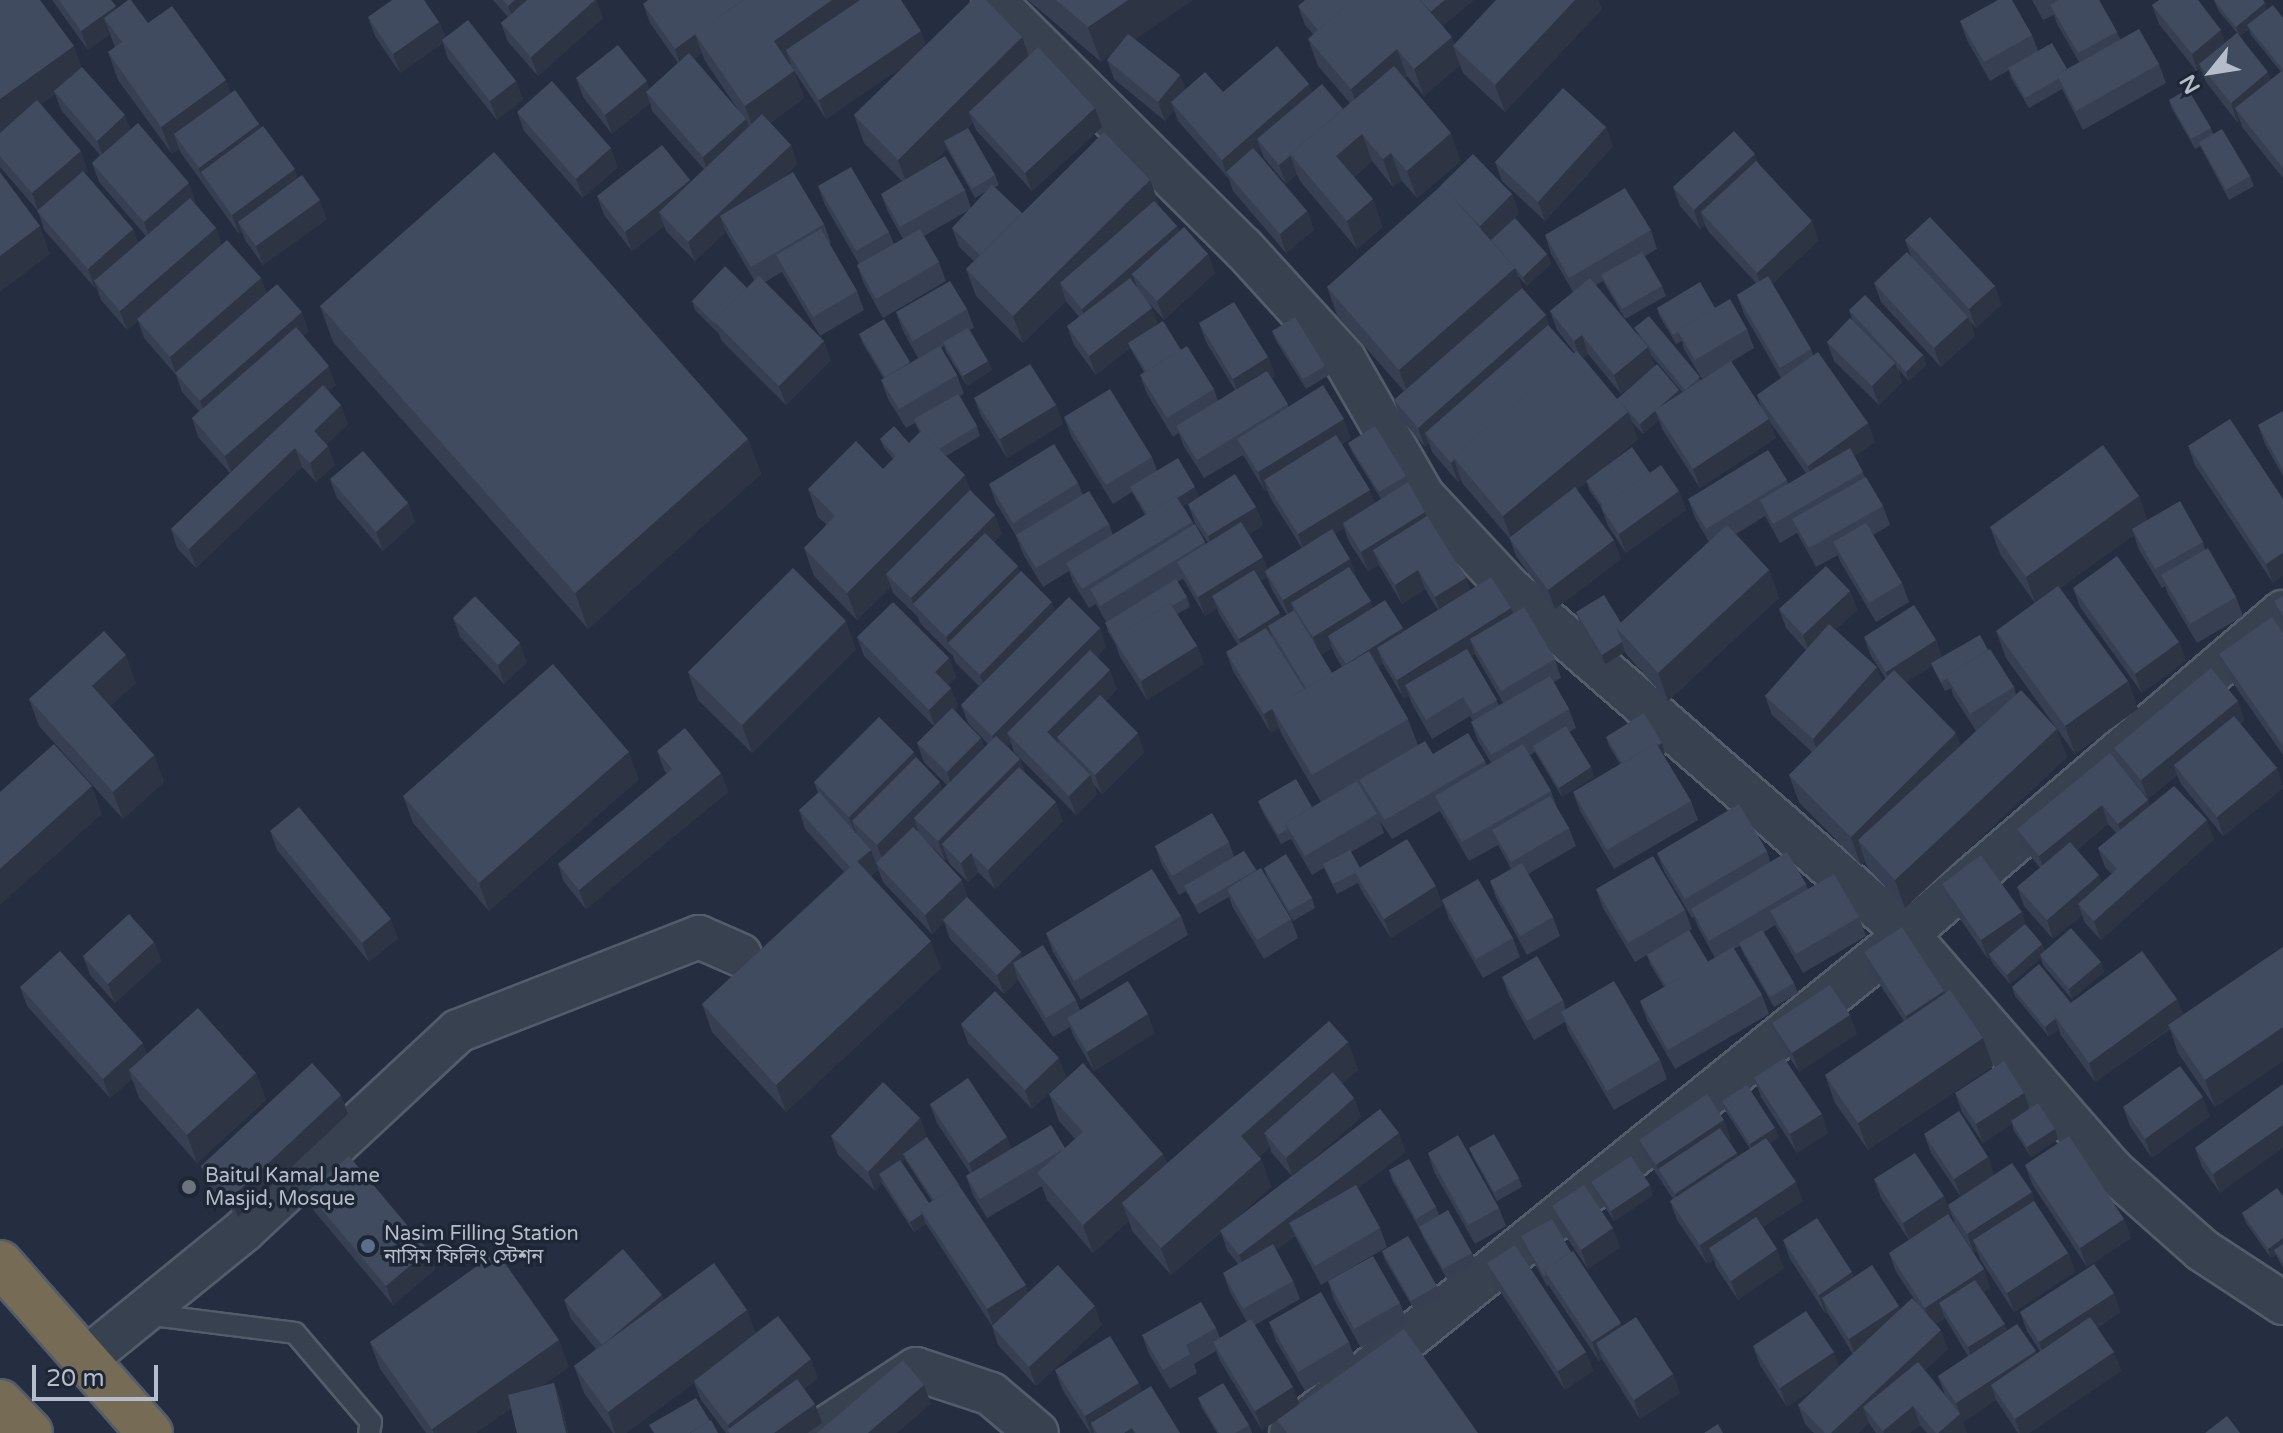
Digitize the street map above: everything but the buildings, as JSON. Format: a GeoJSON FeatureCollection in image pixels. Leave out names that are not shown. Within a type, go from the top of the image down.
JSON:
{"type":"FeatureCollection","features":[{"type":"Feature","properties":{"kind":"highway"},"geometry":{"type":"LineString","coordinates":[[0,1263],[88,1357],[150,1433]]}},
{"type":"Feature","properties":{"kind":"highway"},"geometry":{"type":"LineString","coordinates":[[0,1402],[30,1433]]}},
{"type":"Feature","properties":{"kind":"street"},"geometry":{"type":"LineString","coordinates":[[993,0],[1243,248],[1344,359],[1423,496],[1509,588],[1907,934],[2112,1170],[2202,1250],[2283,1303]]}},
{"type":"Feature","properties":{"kind":"street"},"geometry":{"type":"LineString","coordinates":[[1291,1433],[1907,934],[2283,612]]}},
{"type":"Feature","properties":{"kind":"street"},"geometry":{"type":"LineString","coordinates":[[88,1357],[244,1230],[458,1031],[699,937],[740,955]]}},
{"type":"Feature","properties":{"kind":"street"},"geometry":{"type":"LineString","coordinates":[[818,1433],[916,1369],[991,1394],[1037,1433]]}},
{"type":"Feature","properties":{"kind":"lane"},"geometry":{"type":"LineString","coordinates":[[142,1313],[295,1333],[371,1422],[369,1433]]}},
{"type":"Feature","properties":{"kind":"place","name":"Baitul Kamal Jame Masjid, Mosque"},"geometry":{"type":"Point","coordinates":[189,1187]}},
{"type":"Feature","properties":{"kind":"place","name":"Nasim Filling Station নাসিম ফিলিং স্টেশন"},"geometry":{"type":"Point","coordinates":[368,1246]}}]}
